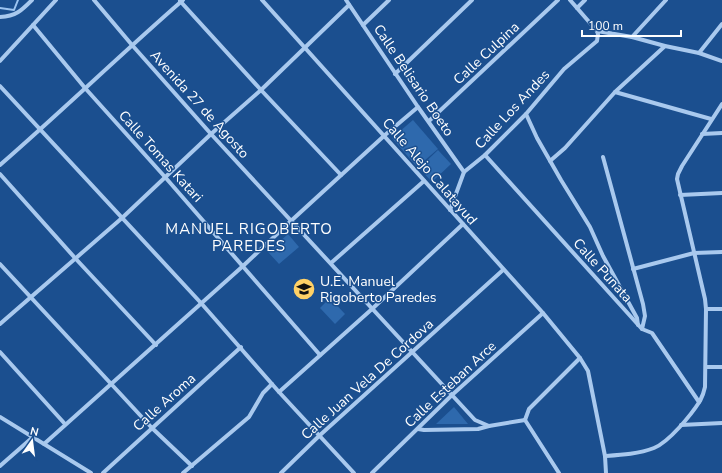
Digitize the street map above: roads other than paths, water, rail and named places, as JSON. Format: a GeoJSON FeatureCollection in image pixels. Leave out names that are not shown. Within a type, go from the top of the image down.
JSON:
{"type":"FeatureCollection","features":[{"type":"Feature","properties":{"kind":"street"},"geometry":{"type":"LineString","coordinates":[[0,17],[10,16],[20,12],[32,0]]}},
{"type":"Feature","properties":{"kind":"street"},"geometry":{"type":"LineString","coordinates":[[0,62],[56,0]]}},
{"type":"Feature","properties":{"kind":"street","name":"Avenida 27 de Agosto"},"geometry":{"type":"LineString","coordinates":[[94,0],[211,134],[475,420],[490,426]]}},
{"type":"Feature","properties":{"kind":"street","name":"Calle Alejo Calatayud"},"geometry":{"type":"LineString","coordinates":[[262,0],[385,135],[424,181],[543,313],[580,358],[588,371],[605,456],[606,473]]}},
{"type":"Feature","properties":{"kind":"street","name":"Calle Belisario Boeto"},"geometry":{"type":"LineString","coordinates":[[346,0],[395,74],[464,172]]}},
{"type":"Feature","properties":{"kind":"street"},"geometry":{"type":"LineString","coordinates":[[363,25],[389,0]]}},
{"type":"Feature","properties":{"kind":"street"},"geometry":{"type":"LineString","coordinates":[[395,74],[472,0]]}},
{"type":"Feature","properties":{"kind":"street","name":"Calle Culpina"},"geometry":{"type":"LineString","coordinates":[[429,121],[558,0]]}},
{"type":"Feature","properties":{"kind":"street"},"geometry":{"type":"LineString","coordinates":[[570,0],[597,31],[632,37],[699,53],[722,62]]}},
{"type":"Feature","properties":{"kind":"street"},"geometry":{"type":"LineString","coordinates":[[577,8],[585,0]]}},
{"type":"Feature","properties":{"kind":"street"},"geometry":{"type":"LineString","coordinates":[[632,37],[666,0]]}},
{"type":"Feature","properties":{"kind":"street"},"geometry":{"type":"LineString","coordinates":[[0,165],[181,1],[261,90],[341,175]]}},
{"type":"Feature","properties":{"kind":"street"},"geometry":{"type":"LineString","coordinates":[[0,324],[122,218],[211,134],[261,90],[349,5]]}},
{"type":"Feature","properties":{"kind":"street","name":"Calle Tomas Katari"},"geometry":{"type":"LineString","coordinates":[[33,24],[85,88],[165,177],[320,356]]}},
{"type":"Feature","properties":{"kind":"street"},"geometry":{"type":"LineString","coordinates":[[699,53],[722,24]]}},
{"type":"Feature","properties":{"kind":"street","name":"Calle Los Andes"},"geometry":{"type":"LineString","coordinates":[[464,172],[485,155],[526,114],[564,69],[597,41],[597,31]]}},
{"type":"Feature","properties":{"kind":"street"},"geometry":{"type":"LineString","coordinates":[[550,161],[565,148],[615,92],[665,46]]}},
{"type":"Feature","properties":{"kind":"street"},"geometry":{"type":"LineString","coordinates":[[0,86],[201,303],[279,392],[354,473]]}},
{"type":"Feature","properties":{"kind":"street"},"geometry":{"type":"LineString","coordinates":[[615,92],[711,119]]}},
{"type":"Feature","properties":{"kind":"street"},"geometry":{"type":"LineString","coordinates":[[605,456],[638,452],[654,448],[673,434],[681,425],[699,402],[705,387],[705,299],[677,179],[678,174],[711,119],[722,104]]}},
{"type":"Feature","properties":{"kind":"street"},"geometry":{"type":"LineString","coordinates":[[44,444],[110,384],[156,345],[385,135],[418,107]]}},
{"type":"Feature","properties":{"kind":"street"},"geometry":{"type":"LineString","coordinates":[[526,114],[550,161],[590,227],[603,256],[637,318],[638,325]]}},
{"type":"Feature","properties":{"kind":"street"},"geometry":{"type":"LineString","coordinates":[[702,134],[722,133]]}},
{"type":"Feature","properties":{"kind":"street","name":"Calle Punata"},"geometry":{"type":"LineString","coordinates":[[485,155],[638,325],[642,329],[652,333],[699,402]]}},
{"type":"Feature","properties":{"kind":"street"},"geometry":{"type":"LineString","coordinates":[[603,157],[643,304],[645,316],[642,329]]}},
{"type":"Feature","properties":{"kind":"street"},"geometry":{"type":"LineString","coordinates":[[450,210],[464,172]]}},
{"type":"Feature","properties":{"kind":"street"},"geometry":{"type":"LineString","coordinates":[[0,174],[75,258],[156,345]]}},
{"type":"Feature","properties":{"kind":"street"},"geometry":{"type":"LineString","coordinates":[[331,263],[424,181]]}},
{"type":"Feature","properties":{"kind":"street"},"geometry":{"type":"LineString","coordinates":[[680,195],[722,193]]}},
{"type":"Feature","properties":{"kind":"street"},"geometry":{"type":"LineString","coordinates":[[279,392],[463,224]]}},
{"type":"Feature","properties":{"kind":"street"},"geometry":{"type":"LineString","coordinates":[[633,269],[694,253],[722,252]]}},
{"type":"Feature","properties":{"kind":"street"},"geometry":{"type":"LineString","coordinates":[[0,264],[110,384],[152,428],[192,466]]}},
{"type":"Feature","properties":{"kind":"street","name":"Calle Juan Vela De Cordova"},"geometry":{"type":"LineString","coordinates":[[281,473],[319,436],[504,270]]}},
{"type":"Feature","properties":{"kind":"street"},"geometry":{"type":"LineString","coordinates":[[706,310],[722,309]]}},
{"type":"Feature","properties":{"kind":"street","name":"Calle Esteban Arce"},"geometry":{"type":"LineString","coordinates":[[372,473],[452,395],[543,313]]}},
{"type":"Feature","properties":{"kind":"street","name":"Calle Aroma"},"geometry":{"type":"LineString","coordinates":[[103,473],[241,347]]}},
{"type":"Feature","properties":{"kind":"street"},"geometry":{"type":"LineString","coordinates":[[0,352],[66,424]]}},
{"type":"Feature","properties":{"kind":"street"},"geometry":{"type":"LineString","coordinates":[[525,420],[529,408],[580,358]]}},
{"type":"Feature","properties":{"kind":"street"},"geometry":{"type":"LineString","coordinates":[[706,367],[722,367]]}},
{"type":"Feature","properties":{"kind":"street"},"geometry":{"type":"LineString","coordinates":[[183,473],[249,417],[263,393],[272,384]]}},
{"type":"Feature","properties":{"kind":"street"},"geometry":{"type":"LineString","coordinates":[[0,417],[91,473]]}},
{"type":"Feature","properties":{"kind":"street"},"geometry":{"type":"LineString","coordinates":[[418,429],[478,429],[525,420]]}},
{"type":"Feature","properties":{"kind":"street"},"geometry":{"type":"LineString","coordinates":[[525,420],[559,473]]}},
{"type":"Feature","properties":{"kind":"street"},"geometry":{"type":"LineString","coordinates":[[681,425],[722,423]]}},
{"type":"Feature","properties":{"kind":"street"},"geometry":{"type":"LineString","coordinates":[[0,466],[33,437]]}},
{"type":"Feature","properties":{"kind":"waterway"},"geometry":{"type":"LineString","coordinates":[[0,8],[14,10],[18,0]]}},
{"type":"Feature","properties":{"kind":"place","name":"U.E. Manuel Rigoberto Paredes"},"geometry":{"type":"Point","coordinates":[304,289]}},
{"type":"Feature","properties":{"kind":"district","name":"MANUEL RIGOBERTO PAREDES"},"geometry":{"type":"Point","coordinates":[249,238]}}]}
